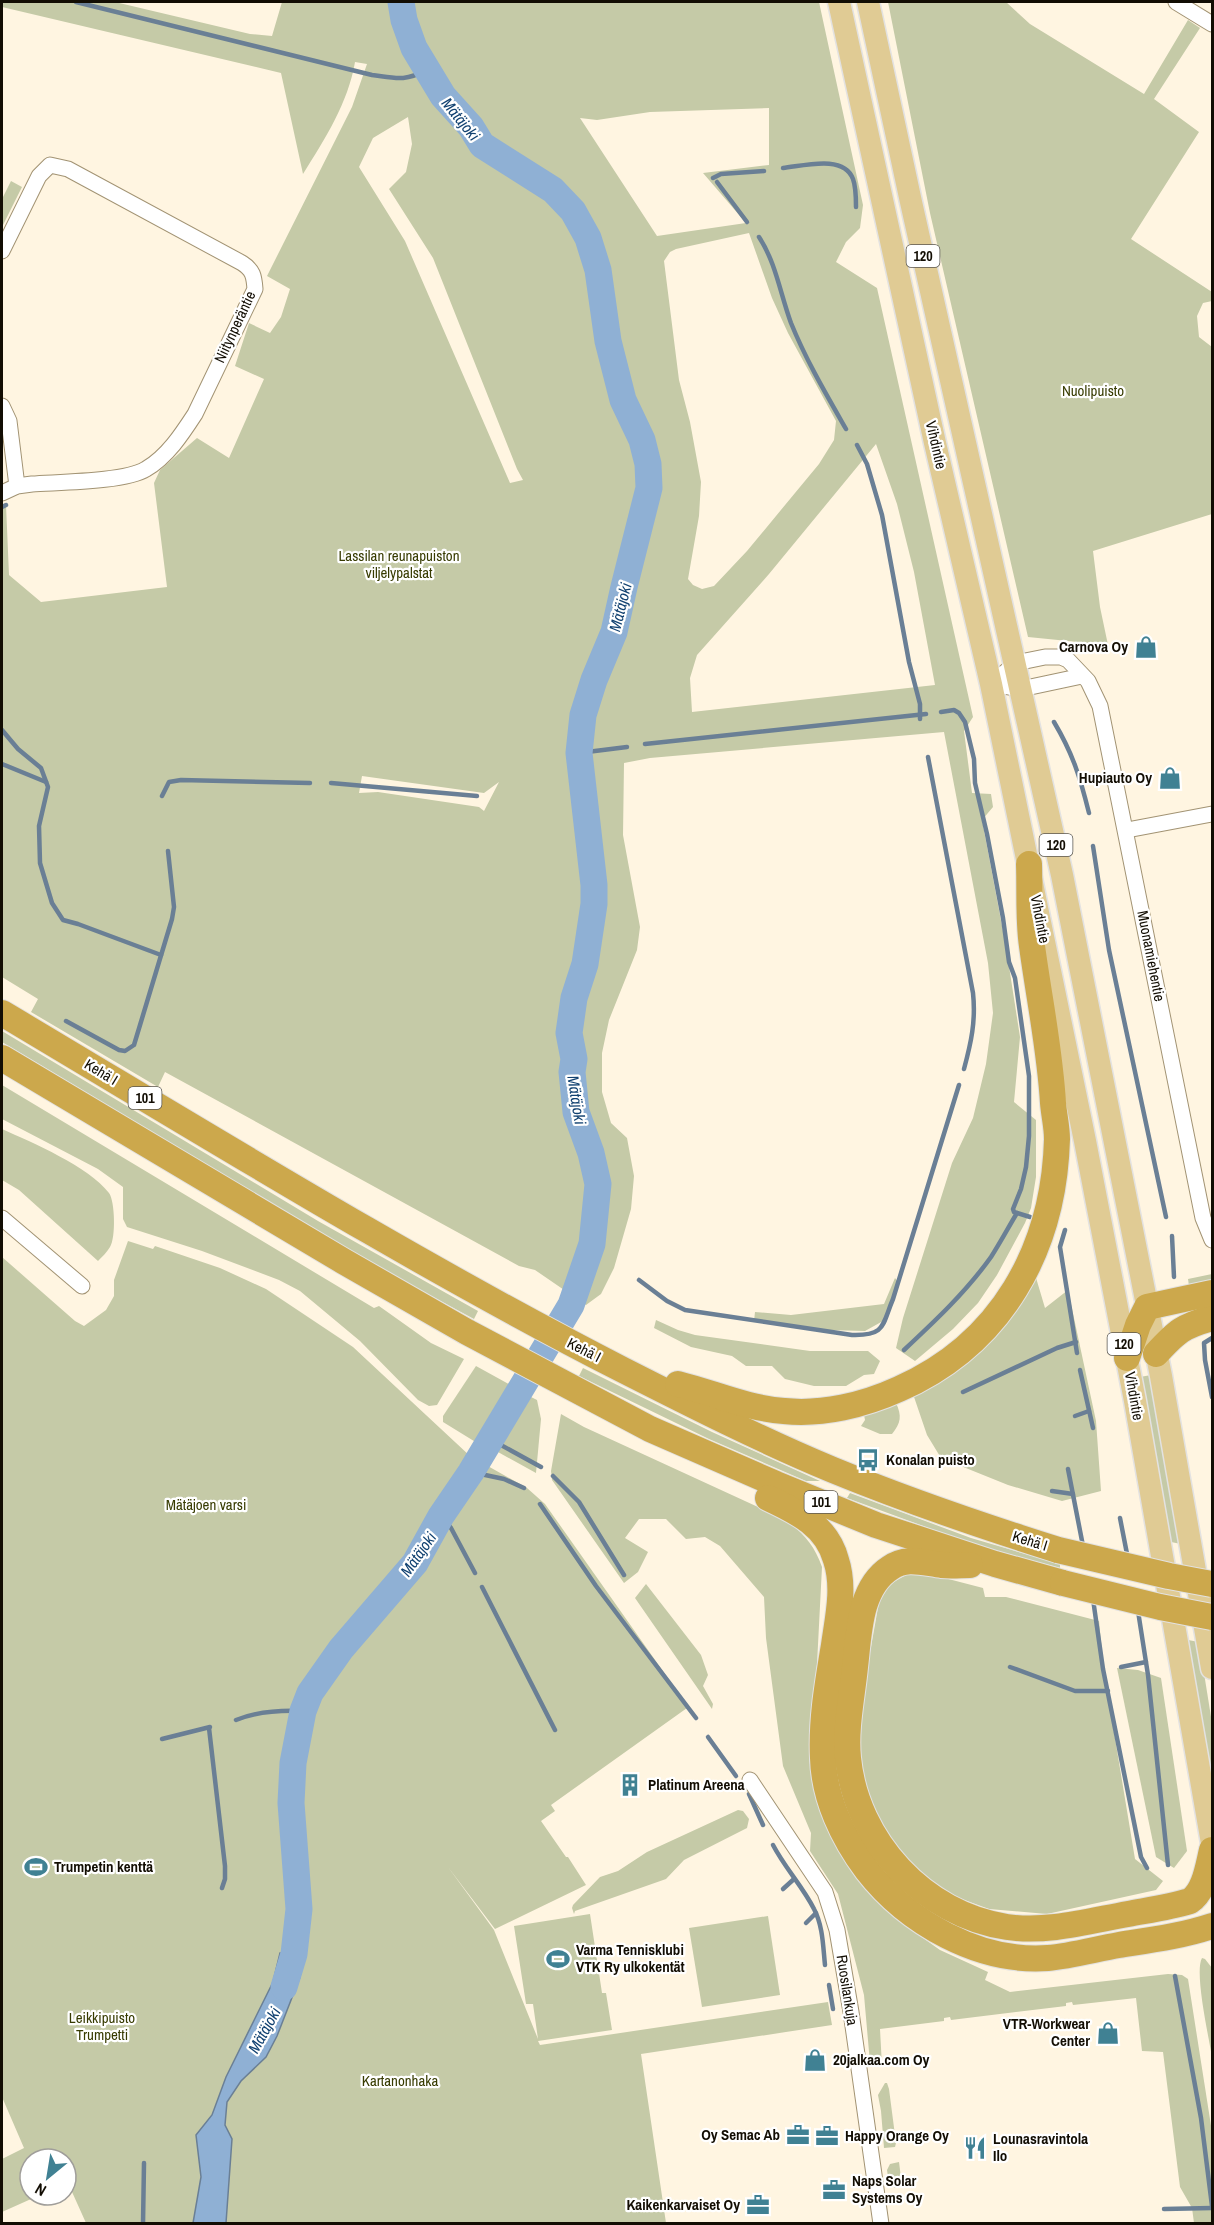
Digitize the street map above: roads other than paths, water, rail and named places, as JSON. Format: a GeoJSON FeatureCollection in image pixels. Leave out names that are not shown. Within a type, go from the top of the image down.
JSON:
{"type":"FeatureCollection","features":[{"type":"Feature","properties":{"kind":"highway"},"geometry":{"type":"LineString","coordinates":[[617,1367],[689,1386],[727,1400],[784,1412],[827,1409],[860,1404],[921,1379],[964,1349],[987,1327],[1014,1293],[1036,1247],[1051,1202],[1057,1137],[1051,1061],[1032,944],[1029,864]]}},
{"type":"Feature","properties":{"kind":"highway","name":"Kehä I"},"geometry":{"type":"LineString","coordinates":[[2,1013],[366,1230],[485,1298],[725,1422],[831,1469],[980,1525],[1058,1550],[1212,1584]]}},
{"type":"Feature","properties":{"kind":"highway","name":"Kehä I"},"geometry":{"type":"LineString","coordinates":[[2,1058],[271,1219],[467,1332],[650,1429],[865,1520],[995,1564],[1160,1607],[1212,1617]]}},
{"type":"Feature","properties":{"kind":"highway"},"geometry":{"type":"LineString","coordinates":[[1127,1358],[1138,1325],[1147,1307],[1212,1293]]}},
{"type":"Feature","properties":{"kind":"highway"},"geometry":{"type":"LineString","coordinates":[[1156,1353],[1175,1333],[1212,1318]]}},
{"type":"Feature","properties":{"kind":"highway"},"geometry":{"type":"LineString","coordinates":[[650,1429],[691,1463],[797,1511],[819,1530],[832,1549],[841,1582],[824,1720],[823,1758],[826,1781],[846,1838],[883,1891],[939,1933],[959,1942],[1012,1957],[1047,1958],[1189,1934],[1212,1926]]}},
{"type":"Feature","properties":{"kind":"highway"},"geometry":{"type":"LineString","coordinates":[[995,1564],[944,1565],[901,1562],[879,1577],[867,1599],[859,1632],[848,1726],[848,1755],[854,1790],[870,1829],[880,1846],[914,1884],[958,1912],[980,1922],[1034,1929],[1069,1925],[1190,1901],[1201,1887],[1212,1850]]}},
{"type":"Feature","properties":{"kind":"main road","name":"Vihdintie"},"geometry":{"type":"LineString","coordinates":[[839,2],[1029,864],[1127,1358],[1212,1843]]}},
{"type":"Feature","properties":{"kind":"main road","name":"Vihdintie"},"geometry":{"type":"LineString","coordinates":[[868,2],[910,202],[1022,689],[1062,876],[1156,1353],[1212,1668]]}},
{"type":"Feature","properties":{"kind":"street"},"geometry":{"type":"LineString","coordinates":[[1176,2],[1212,24]]}},
{"type":"Feature","properties":{"kind":"street","name":"Niitynperäntie"},"geometry":{"type":"LineString","coordinates":[[2,251],[39,176],[50,165],[68,169],[242,263],[253,274],[255,289],[195,414],[184,431],[156,462],[144,470],[127,476],[17,486],[2,493]]}},
{"type":"Feature","properties":{"kind":"street"},"geometry":{"type":"LineString","coordinates":[[2,406],[9,421],[17,486]]}},
{"type":"Feature","properties":{"kind":"street","name":"Muonamiehentie"},"geometry":{"type":"LineString","coordinates":[[991,684],[1016,663],[1045,657],[1061,657],[1068,660],[1095,692],[1100,705],[1127,830],[1203,1218],[1212,1240]]}},
{"type":"Feature","properties":{"kind":"street"},"geometry":{"type":"LineString","coordinates":[[991,684],[1022,689],[1082,676]]}},
{"type":"Feature","properties":{"kind":"street"},"geometry":{"type":"LineString","coordinates":[[1127,830],[1212,814]]}},
{"type":"Feature","properties":{"kind":"street"},"geometry":{"type":"LineString","coordinates":[[2,1218],[82,1286]]}},
{"type":"Feature","properties":{"kind":"street","name":"Ruosilankuja"},"geometry":{"type":"LineString","coordinates":[[750,1780],[825,1892],[837,1930],[881,2223]]}},
{"type":"Feature","properties":{"kind":"water"},"geometry":{"type":"Polygon","coordinates":[[[280,1953],[304,1955],[300,1977],[277,2036],[266,2057],[241,2081],[227,2102],[225,2125],[232,2139],[226,2223],[193,2223],[201,2177],[196,2135],[212,2115],[226,2077],[273,1982],[280,1953]]]}},
{"type":"Feature","properties":{"kind":"waterway"},"geometry":{"type":"LineString","coordinates":[[76,2],[372,75],[406,78],[426,70]]}},
{"type":"Feature","properties":{"kind":"waterway","name":"Mätäjoki"},"geometry":{"type":"LineString","coordinates":[[284,1987],[294,1954],[299,1909],[291,1803],[293,1763],[303,1711],[310,1693],[341,1649],[415,1563],[441,1516],[471,1472],[571,1305],[592,1244],[598,1184],[591,1153],[576,1112],[572,1072],[574,1059],[569,1033],[574,998],[585,964],[594,904],[594,885],[579,753],[583,715],[594,680],[614,632],[649,488],[648,464],[642,440],[623,400],[608,341],[598,270],[588,238],[573,211],[553,190],[482,145],[471,127],[443,96],[414,48],[404,20],[401,2]]}},
{"type":"Feature","properties":{"kind":"waterway"},"geometry":{"type":"LineString","coordinates":[[783,168],[822,163],[841,166],[853,179],[856,207]]}},
{"type":"Feature","properties":{"kind":"waterway"},"geometry":{"type":"LineString","coordinates":[[713,178],[721,174],[764,171]]}},
{"type":"Feature","properties":{"kind":"waterway"},"geometry":{"type":"LineString","coordinates":[[717,182],[747,222]]}},
{"type":"Feature","properties":{"kind":"waterway"},"geometry":{"type":"LineString","coordinates":[[759,237],[774,268],[797,337],[846,429]]}},
{"type":"Feature","properties":{"kind":"waterway"},"geometry":{"type":"LineString","coordinates":[[857,445],[867,464],[882,515],[909,662],[920,704],[920,719]]}},
{"type":"Feature","properties":{"kind":"waterway"},"geometry":{"type":"LineString","coordinates":[[2,507],[6,505]]}},
{"type":"Feature","properties":{"kind":"waterway"},"geometry":{"type":"LineString","coordinates":[[941,712],[954,710],[965,722],[974,759],[975,783],[1003,918],[1009,962],[1015,978],[1029,1076],[1029,1136],[1026,1167],[1013,1209],[1014,1212],[1030,1217]]}},
{"type":"Feature","properties":{"kind":"waterway"},"geometry":{"type":"LineString","coordinates":[[645,744],[926,714]]}},
{"type":"Feature","properties":{"kind":"waterway"},"geometry":{"type":"LineString","coordinates":[[1054,722],[1075,766],[1089,813]]}},
{"type":"Feature","properties":{"kind":"waterway"},"geometry":{"type":"LineString","coordinates":[[2,730],[18,749],[41,768],[48,787],[39,826],[40,863],[52,903],[63,920],[161,955]]}},
{"type":"Feature","properties":{"kind":"waterway"},"geometry":{"type":"LineString","coordinates":[[579,753],[627,747]]}},
{"type":"Feature","properties":{"kind":"waterway"},"geometry":{"type":"LineString","coordinates":[[928,757],[973,993],[972,1032],[964,1069]]}},
{"type":"Feature","properties":{"kind":"waterway"},"geometry":{"type":"LineString","coordinates":[[2,764],[46,782]]}},
{"type":"Feature","properties":{"kind":"waterway"},"geometry":{"type":"LineString","coordinates":[[162,796],[169,782],[181,780],[310,783]]}},
{"type":"Feature","properties":{"kind":"waterway"},"geometry":{"type":"LineString","coordinates":[[331,783],[477,796]]}},
{"type":"Feature","properties":{"kind":"waterway"},"geometry":{"type":"LineString","coordinates":[[574,797],[583,796]]}},
{"type":"Feature","properties":{"kind":"waterway"},"geometry":{"type":"LineString","coordinates":[[1093,846],[1109,950],[1166,1217]]}},
{"type":"Feature","properties":{"kind":"waterway"},"geometry":{"type":"LineString","coordinates":[[66,1021],[119,1050],[125,1051],[134,1045],[172,919],[174,907],[168,851]]}},
{"type":"Feature","properties":{"kind":"waterway"},"geometry":{"type":"LineString","coordinates":[[639,1280],[667,1301],[685,1310],[852,1335],[877,1331],[884,1322],[893,1299],[959,1085]]}},
{"type":"Feature","properties":{"kind":"waterway"},"geometry":{"type":"LineString","coordinates":[[904,1350],[971,1282],[991,1257],[1017,1213]]}},
{"type":"Feature","properties":{"kind":"waterway"},"geometry":{"type":"LineString","coordinates":[[1065,1230],[1060,1247],[1077,1353]]}},
{"type":"Feature","properties":{"kind":"waterway"},"geometry":{"type":"LineString","coordinates":[[1172,1236],[1174,1277]]}},
{"type":"Feature","properties":{"kind":"waterway"},"geometry":{"type":"LineString","coordinates":[[1212,1338],[1204,1343],[1212,1397]]}},
{"type":"Feature","properties":{"kind":"waterway"},"geometry":{"type":"LineString","coordinates":[[963,1392],[1057,1348],[1076,1342]]}},
{"type":"Feature","properties":{"kind":"waterway"},"geometry":{"type":"LineString","coordinates":[[1080,1370],[1093,1428]]}},
{"type":"Feature","properties":{"kind":"waterway"},"geometry":{"type":"LineString","coordinates":[[1075,1416],[1089,1411]]}},
{"type":"Feature","properties":{"kind":"waterway"},"geometry":{"type":"LineString","coordinates":[[490,1439],[541,1467]]}},
{"type":"Feature","properties":{"kind":"waterway"},"geometry":{"type":"LineString","coordinates":[[1068,1469],[1083,1546]]}},
{"type":"Feature","properties":{"kind":"waterway"},"geometry":{"type":"LineString","coordinates":[[471,1472],[504,1479],[524,1488]]}},
{"type":"Feature","properties":{"kind":"waterway"},"geometry":{"type":"LineString","coordinates":[[553,1476],[579,1502],[624,1575]]}},
{"type":"Feature","properties":{"kind":"waterway"},"geometry":{"type":"LineString","coordinates":[[1052,1491],[1073,1494]]}},
{"type":"Feature","properties":{"kind":"waterway"},"geometry":{"type":"LineString","coordinates":[[540,1504],[596,1586],[696,1718]]}},
{"type":"Feature","properties":{"kind":"waterway"},"geometry":{"type":"LineString","coordinates":[[441,1516],[451,1528],[475,1573]]}},
{"type":"Feature","properties":{"kind":"waterway"},"geometry":{"type":"LineString","coordinates":[[1120,1518],[1128,1559]]}},
{"type":"Feature","properties":{"kind":"waterway"},"geometry":{"type":"LineString","coordinates":[[482,1587],[555,1730]]}},
{"type":"Feature","properties":{"kind":"waterway"},"geometry":{"type":"LineString","coordinates":[[1093,1599],[1103,1669],[1141,1857],[1147,1868]]}},
{"type":"Feature","properties":{"kind":"waterway"},"geometry":{"type":"LineString","coordinates":[[1138,1611],[1148,1675],[1168,1865]]}},
{"type":"Feature","properties":{"kind":"waterway"},"geometry":{"type":"LineString","coordinates":[[1121,1667],[1146,1662]]}},
{"type":"Feature","properties":{"kind":"waterway"},"geometry":{"type":"LineString","coordinates":[[1010,1667],[1075,1691],[1108,1691]]}},
{"type":"Feature","properties":{"kind":"waterway"},"geometry":{"type":"LineString","coordinates":[[236,1720],[269,1712],[303,1711]]}},
{"type":"Feature","properties":{"kind":"waterway"},"geometry":{"type":"LineString","coordinates":[[162,1739],[210,1727]]}},
{"type":"Feature","properties":{"kind":"waterway"},"geometry":{"type":"LineString","coordinates":[[209,1728],[225,1866],[222,1888]]}},
{"type":"Feature","properties":{"kind":"waterway"},"geometry":{"type":"LineString","coordinates":[[708,1737],[736,1776]]}},
{"type":"Feature","properties":{"kind":"waterway"},"geometry":{"type":"LineString","coordinates":[[749,1794],[763,1825]]}},
{"type":"Feature","properties":{"kind":"waterway"},"geometry":{"type":"LineString","coordinates":[[773,1845],[810,1901],[817,1916],[825,1965]]}},
{"type":"Feature","properties":{"kind":"waterway"},"geometry":{"type":"LineString","coordinates":[[783,1889],[794,1879]]}},
{"type":"Feature","properties":{"kind":"waterway"},"geometry":{"type":"LineString","coordinates":[[806,1923],[816,1913]]}},
{"type":"Feature","properties":{"kind":"waterway"},"geometry":{"type":"LineString","coordinates":[[1175,1976],[1201,2118],[1212,2206]]}},
{"type":"Feature","properties":{"kind":"waterway"},"geometry":{"type":"LineString","coordinates":[[829,1985],[833,2009]]}},
{"type":"Feature","properties":{"kind":"waterway"},"geometry":{"type":"LineString","coordinates":[[143,2224],[144,2163]]}},
{"type":"Feature","properties":{"kind":"waterway"},"geometry":{"type":"LineString","coordinates":[[1164,2209],[1212,2208]]}},
{"type":"Feature","properties":{"kind":"place","name":"Carnova Oy"},"geometry":{"type":"Point","coordinates":[1146,647]}},
{"type":"Feature","properties":{"kind":"place","name":"Hupiauto Oy"},"geometry":{"type":"Point","coordinates":[1170,778]}},
{"type":"Feature","properties":{"kind":"place","name":"Konalan puisto"},"geometry":{"type":"Point","coordinates":[868,1460]}},
{"type":"Feature","properties":{"kind":"place","name":"Platinum Areena"},"geometry":{"type":"Point","coordinates":[630,1785]}},
{"type":"Feature","properties":{"kind":"place","name":"Trumpetin kenttä"},"geometry":{"type":"Point","coordinates":[36,1867]}},
{"type":"Feature","properties":{"kind":"place","name":"Varma Tennisklubi VTK Ry ulkokentät"},"geometry":{"type":"Point","coordinates":[558,1959]}},
{"type":"Feature","properties":{"kind":"place","name":"VTR-Workwear Center"},"geometry":{"type":"Point","coordinates":[1108,2033]}},
{"type":"Feature","properties":{"kind":"place","name":"20jalkaa.com Oy"},"geometry":{"type":"Point","coordinates":[815,2060]}},
{"type":"Feature","properties":{"kind":"place","name":"Oy Semac Ab"},"geometry":{"type":"Point","coordinates":[798,2135]}},
{"type":"Feature","properties":{"kind":"place","name":"Happy Orange Oy"},"geometry":{"type":"Point","coordinates":[827,2136]}},
{"type":"Feature","properties":{"kind":"place","name":"Lounasravintola Ilo"},"geometry":{"type":"Point","coordinates":[975,2148]}},
{"type":"Feature","properties":{"kind":"place","name":"Naps Solar Systems Oy"},"geometry":{"type":"Point","coordinates":[834,2190]}},
{"type":"Feature","properties":{"kind":"place","name":"Kaikenkarvaiset Oy"},"geometry":{"type":"Point","coordinates":[758,2205]}},
{"type":"Feature","properties":{"kind":"park label","name":"Nuolipuisto"},"geometry":{"type":"Point","coordinates":[1093,391]}},
{"type":"Feature","properties":{"kind":"park label","name":"Lassilan reunapuiston viljelypalstat"},"geometry":{"type":"Point","coordinates":[399,564]}},
{"type":"Feature","properties":{"kind":"park label","name":"Mätäjoen varsi"},"geometry":{"type":"Point","coordinates":[206,1505]}},
{"type":"Feature","properties":{"kind":"park label","name":"Leikkipuisto Trumpetti"},"geometry":{"type":"Point","coordinates":[102,2026]}},
{"type":"Feature","properties":{"kind":"park label","name":"Kartanonhaka"},"geometry":{"type":"Point","coordinates":[400,2081]}}]}
